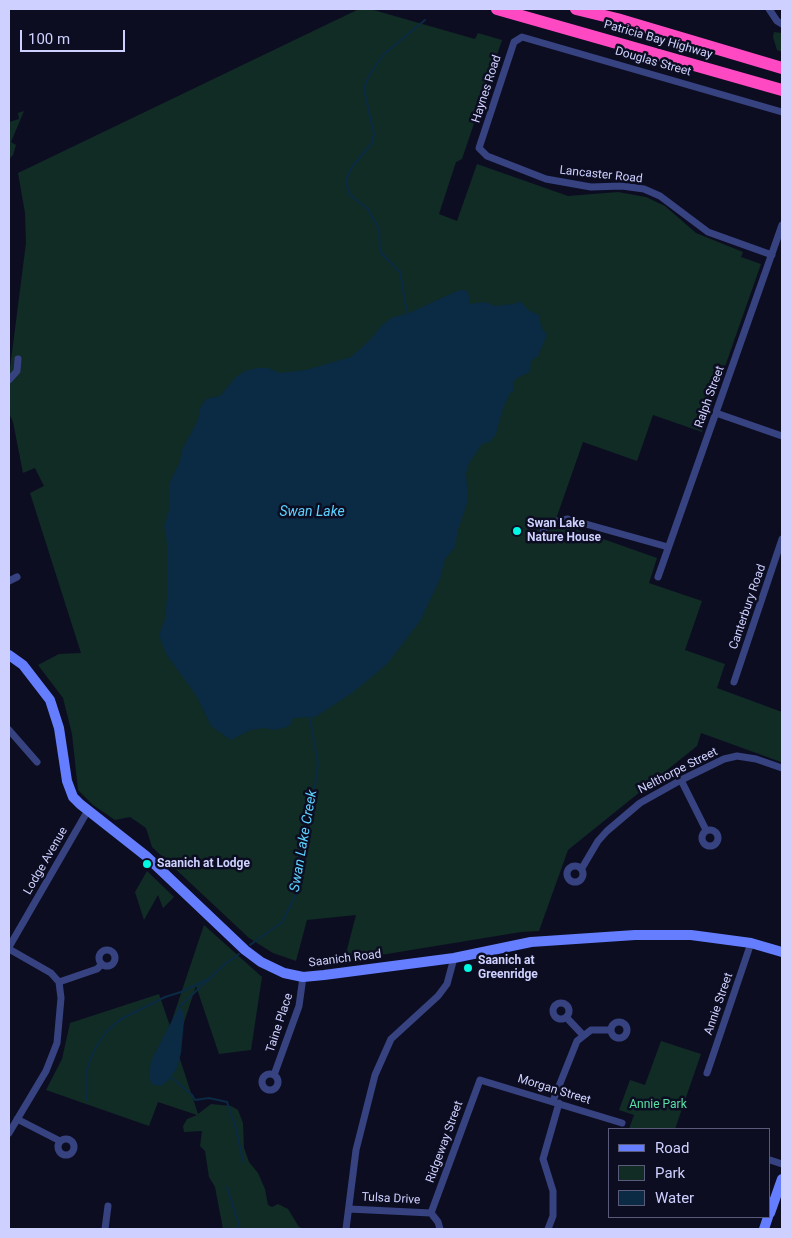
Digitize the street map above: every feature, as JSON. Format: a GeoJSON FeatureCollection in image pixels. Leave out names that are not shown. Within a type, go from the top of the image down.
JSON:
{"type":"FeatureCollection","features":[{"type":"Feature","properties":{"kind":"highway","name":"Patricia Bay Highway"},"geometry":{"type":"LineString","coordinates":[[497,9],[782,90]]}},
{"type":"Feature","properties":{"kind":"highway","name":"Patricia Bay Highway"},"geometry":{"type":"LineString","coordinates":[[576,9],[617,19],[782,68]]}},
{"type":"Feature","properties":{"kind":"highway"},"geometry":{"type":"LineString","coordinates":[[617,19],[672,30],[782,61]]}},
{"type":"Feature","properties":{"kind":"highway"},"geometry":{"type":"LineString","coordinates":[[686,63],[710,75],[782,97]]}},
{"type":"Feature","properties":{"kind":"main road","name":"Saanich Road"},"geometry":{"type":"LineString","coordinates":[[9,655],[23,665],[50,700],[59,728],[67,781],[73,797],[87,812],[146,856],[245,950],[273,969],[303,977],[454,958],[531,942],[635,935],[691,935],[751,943],[782,952]]}},
{"type":"Feature","properties":{"kind":"main road"},"geometry":{"type":"LineString","coordinates":[[771,1210],[782,1178]]}},
{"type":"Feature","properties":{"kind":"street"},"geometry":{"type":"LineString","coordinates":[[770,11],[782,24]]}},
{"type":"Feature","properties":{"kind":"street","name":"Douglas Street"},"geometry":{"type":"LineString","coordinates":[[518,38],[532,39],[782,112]]}},
{"type":"Feature","properties":{"kind":"street","name":"Haynes Road"},"geometry":{"type":"LineString","coordinates":[[479,148],[514,42],[518,38]]}},
{"type":"Feature","properties":{"kind":"street","name":"Lancaster Road"},"geometry":{"type":"LineString","coordinates":[[479,148],[487,156],[546,179],[591,187],[622,186],[644,189],[660,196],[708,232],[772,255]]}},
{"type":"Feature","properties":{"kind":"street","name":"Ralph Street"},"geometry":{"type":"LineString","coordinates":[[658,577],[782,225]]}},
{"type":"Feature","properties":{"kind":"street"},"geometry":{"type":"LineString","coordinates":[[9,380],[17,371],[18,359]]}},
{"type":"Feature","properties":{"kind":"street"},"geometry":{"type":"LineString","coordinates":[[716,413],[782,436]]}},
{"type":"Feature","properties":{"kind":"street"},"geometry":{"type":"LineString","coordinates":[[543,532],[544,526],[547,523],[568,519],[668,547]]}},
{"type":"Feature","properties":{"kind":"street","name":"Canterbury Road"},"geometry":{"type":"LineString","coordinates":[[734,682],[782,539]]}},
{"type":"Feature","properties":{"kind":"street"},"geometry":{"type":"LineString","coordinates":[[9,582],[17,577]]}},
{"type":"Feature","properties":{"kind":"street"},"geometry":{"type":"LineString","coordinates":[[9,730],[37,762]]}},
{"type":"Feature","properties":{"kind":"street","name":"Nelthorpe Street"},"geometry":{"type":"LineString","coordinates":[[582,868],[606,831],[640,803],[681,780],[724,759],[737,756],[756,759],[782,768]]}},
{"type":"Feature","properties":{"kind":"street"},"geometry":{"type":"LineString","coordinates":[[681,780],[706,830]]}},
{"type":"Feature","properties":{"kind":"street","name":"Lodge Avenue"},"geometry":{"type":"LineString","coordinates":[[9,948],[87,812]]}},
{"type":"Feature","properties":{"kind":"street","name":"Annie Street"},"geometry":{"type":"LineString","coordinates":[[707,1073],[751,943]]}},
{"type":"Feature","properties":{"kind":"street"},"geometry":{"type":"LineString","coordinates":[[9,948],[51,973],[59,982],[60,1021],[57,1043],[46,1071],[9,1133]]}},
{"type":"Feature","properties":{"kind":"street"},"geometry":{"type":"LineString","coordinates":[[346,1229],[356,1150],[374,1075],[391,1039],[399,1029],[438,996],[447,984],[454,958]]}},
{"type":"Feature","properties":{"kind":"street"},"geometry":{"type":"LineString","coordinates":[[59,982],[97,969],[102,964]]}},
{"type":"Feature","properties":{"kind":"street","name":"Taine Place"},"geometry":{"type":"LineString","coordinates":[[274,1075],[299,1006],[303,977]]}},
{"type":"Feature","properties":{"kind":"street"},"geometry":{"type":"LineString","coordinates":[[566,1017],[583,1036]]}},
{"type":"Feature","properties":{"kind":"street"},"geometry":{"type":"LineString","coordinates":[[548,1229],[553,1216],[553,1191],[543,1159],[556,1102],[571,1051],[577,1041],[592,1030],[611,1030]]}},
{"type":"Feature","properties":{"kind":"street","name":"Morgan Street"},"geometry":{"type":"LineString","coordinates":[[480,1080],[622,1123]]}},
{"type":"Feature","properties":{"kind":"street","name":"Ridgeway Street"},"geometry":{"type":"LineString","coordinates":[[431,1213],[480,1080]]}},
{"type":"Feature","properties":{"kind":"street"},"geometry":{"type":"LineString","coordinates":[[17,1119],[60,1141]]}},
{"type":"Feature","properties":{"kind":"street"},"geometry":{"type":"LineString","coordinates":[[105,1229],[108,1206]]}},
{"type":"Feature","properties":{"kind":"street","name":"Tulsa Drive"},"geometry":{"type":"LineString","coordinates":[[349,1209],[431,1213]]}},
{"type":"Feature","properties":{"kind":"street"},"geometry":{"type":"LineString","coordinates":[[431,1213],[438,1222],[440,1229]]}},
{"type":"Feature","properties":{"kind":"green space"},"geometry":{"type":"Polygon","coordinates":[[[359,9],[370,9],[475,39],[478,33],[502,40],[462,159],[456,162],[439,214],[457,221],[477,164],[568,196],[618,192],[646,197],[665,206],[696,233],[743,252],[741,257],[761,264],[702,432],[653,415],[637,461],[583,442],[555,522],[657,558],[649,583],[702,601],[685,650],[725,664],[717,688],[782,712],[782,760],[781,762],[701,733],[697,746],[568,850],[539,931],[521,932],[344,961],[356,915],[307,920],[296,961],[273,953],[249,938],[152,847],[146,828],[130,817],[115,820],[93,805],[78,790],[72,734],[63,698],[38,665],[59,654],[81,653],[30,493],[44,486],[35,468],[23,473],[13,422],[9,413],[9,376],[26,243],[25,213],[18,173],[359,9]]]}},
{"type":"Feature","properties":{"kind":"green space"},"geometry":{"type":"Polygon","coordinates":[[[774,32],[782,33],[782,52],[777,50],[773,37],[774,32]]]}},
{"type":"Feature","properties":{"kind":"green space"},"geometry":{"type":"Polygon","coordinates":[[[24,111],[11,142],[16,145],[13,155],[9,159],[9,122],[19,119],[18,113],[24,111]]]}},
{"type":"Feature","properties":{"kind":"green space"},"geometry":{"type":"Polygon","coordinates":[[[147,871],[174,897],[163,908],[158,895],[144,920],[135,892],[147,871]]]}},
{"type":"Feature","properties":{"kind":"green space"},"geometry":{"type":"Polygon","coordinates":[[[204,925],[262,977],[251,1050],[219,1054],[196,986],[176,1047],[198,1114],[211,1104],[231,1106],[238,1110],[243,1123],[244,1148],[249,1162],[258,1173],[265,1189],[268,1205],[272,1207],[278,1204],[288,1209],[299,1227],[305,1229],[223,1229],[215,1187],[209,1177],[205,1151],[200,1146],[202,1131],[184,1132],[183,1126],[187,1119],[197,1115],[158,1102],[149,1126],[46,1090],[62,1059],[70,1023],[159,994],[170,1026],[204,925]]]}},
{"type":"Feature","properties":{"kind":"green space","name":"Annie Park"},"geometry":{"type":"Polygon","coordinates":[[[661,1041],[701,1054],[675,1128],[629,1128],[634,1115],[619,1110],[630,1080],[645,1085],[661,1041]]]}},
{"type":"Feature","properties":{"kind":"water","name":"Swan Lake"},"geometry":{"type":"Polygon","coordinates":[[[459,290],[468,291],[470,304],[485,302],[495,306],[514,304],[520,301],[528,310],[539,315],[541,327],[547,335],[538,356],[531,361],[530,372],[513,382],[514,391],[510,393],[503,408],[496,434],[491,441],[482,444],[469,463],[466,473],[468,500],[458,530],[455,547],[445,559],[440,579],[420,621],[387,664],[352,693],[315,717],[293,718],[291,724],[287,727],[274,730],[265,728],[250,730],[231,740],[211,726],[196,695],[166,654],[159,635],[165,619],[167,598],[167,543],[164,526],[169,510],[169,484],[180,462],[182,450],[198,420],[200,408],[206,399],[220,396],[236,377],[245,371],[257,368],[268,368],[280,373],[306,370],[351,357],[371,339],[382,325],[393,317],[407,314],[459,290]]]}},
{"type":"Feature","properties":{"kind":"water"},"geometry":{"type":"Polygon","coordinates":[[[179,1007],[184,1012],[184,1021],[181,1053],[177,1068],[168,1081],[161,1086],[153,1085],[149,1079],[151,1061],[179,1007]]]}},
{"type":"Feature","properties":{"kind":"waterway","name":"Swan Lake Creek"},"geometry":{"type":"LineString","coordinates":[[407,314],[400,272],[380,252],[379,229],[368,209],[349,194],[346,180],[352,167],[372,143],[374,134],[364,90],[368,77],[383,55],[425,20]]}},
{"type":"Feature","properties":{"kind":"waterway","name":"Swan Lake Creek"},"geometry":{"type":"LineString","coordinates":[[250,945],[282,922],[296,894],[298,861],[313,799],[318,764],[310,718]]}},
{"type":"Feature","properties":{"kind":"waterway","name":"Swan Lake Creek"},"geometry":{"type":"LineString","coordinates":[[179,1007],[225,964],[239,954]]}},
{"type":"Feature","properties":{"kind":"waterway"},"geometry":{"type":"LineString","coordinates":[[86,1100],[87,1069],[94,1050],[106,1032],[121,1019],[165,997],[211,978]]}},
{"type":"Feature","properties":{"kind":"waterway","name":"Swan Lake Creek"},"geometry":{"type":"LineString","coordinates":[[170,1076],[192,1095],[195,1100],[209,1098],[227,1102],[236,1128],[243,1162]]}},
{"type":"Feature","properties":{"kind":"waterway","name":"Swan Lake Creek"},"geometry":{"type":"LineString","coordinates":[[227,1187],[240,1229]]}},
{"type":"Feature","properties":{"kind":"place","name":"Swan Lake Nature House"},"geometry":{"type":"Point","coordinates":[517,531]}},
{"type":"Feature","properties":{"kind":"place","name":"Saanich at Lodge"},"geometry":{"type":"Point","coordinates":[147,864]}},
{"type":"Feature","properties":{"kind":"place","name":"Saanich at Greenridge"},"geometry":{"type":"Point","coordinates":[468,968]}}]}
